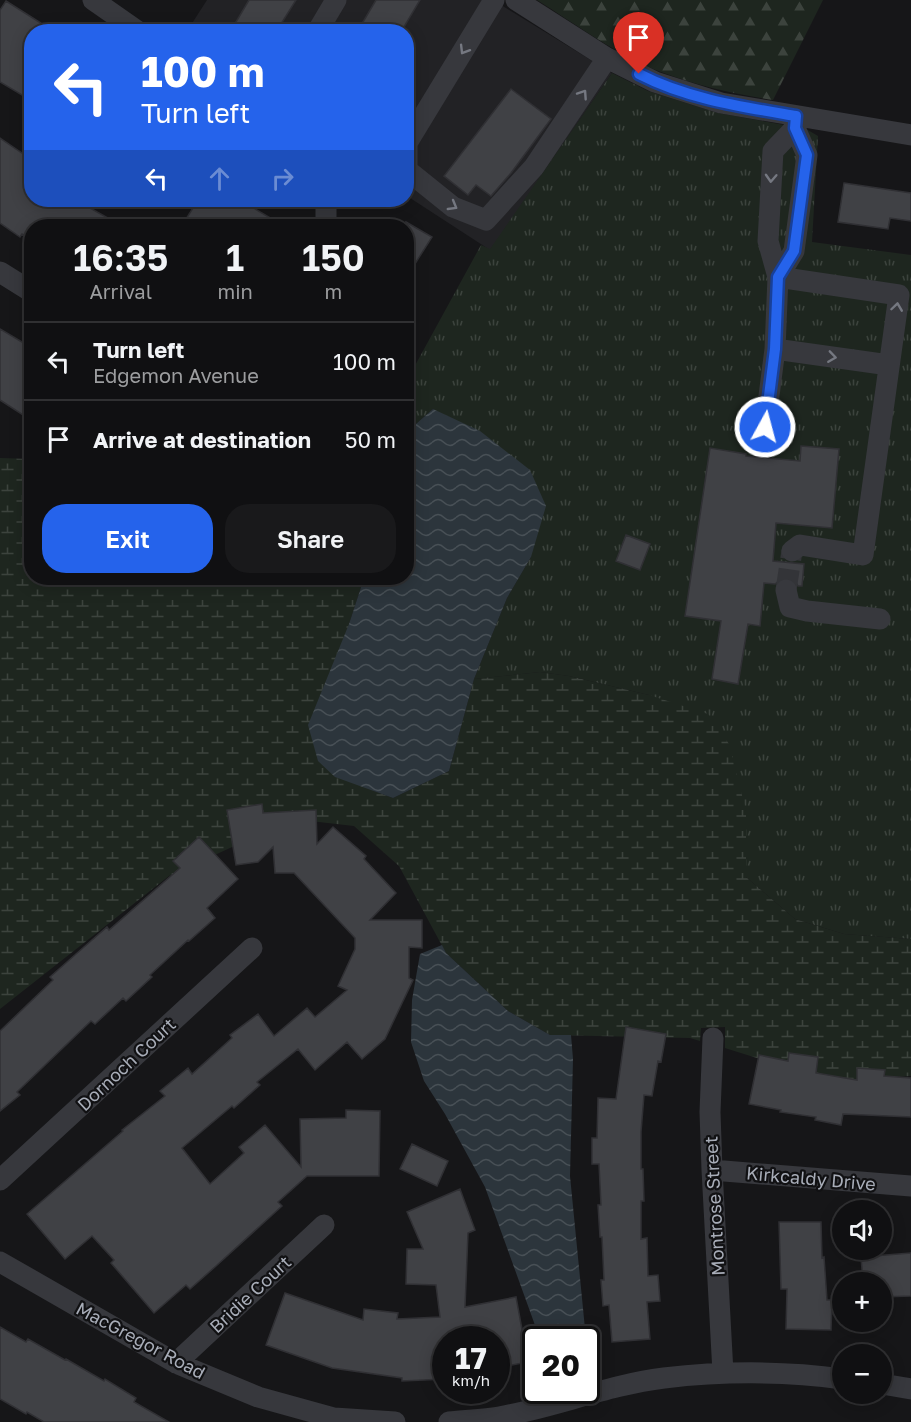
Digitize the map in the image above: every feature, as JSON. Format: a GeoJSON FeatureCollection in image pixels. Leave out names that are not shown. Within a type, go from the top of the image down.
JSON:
{"type":"FeatureCollection","features":[{"type":"Feature","properties":{"kind":"street"},"geometry":{"type":"LineString","coordinates":[[93,0],[128,24]]}},
{"type":"Feature","properties":{"kind":"street"},"geometry":{"type":"LineString","coordinates":[[322,24],[336,0]]}},
{"type":"Feature","properties":{"kind":"street"},"geometry":{"type":"LineString","coordinates":[[414,131],[494,0]]}},
{"type":"Feature","properties":{"kind":"street"},"geometry":{"type":"LineString","coordinates":[[516,0],[608,58],[654,82],[796,122],[911,135]]}},
{"type":"Feature","properties":{"kind":"street"},"geometry":{"type":"LineString","coordinates":[[414,176],[453,207],[486,220],[534,166],[608,58]]}},
{"type":"Feature","properties":{"kind":"street"},"geometry":{"type":"LineString","coordinates":[[765,427],[775,349],[778,277],[768,241],[773,151],[796,122]]}},
{"type":"Feature","properties":{"kind":"street"},"geometry":{"type":"LineString","coordinates":[[778,277],[794,251],[807,155],[796,122]]}},
{"type":"Feature","properties":{"kind":"street"},"geometry":{"type":"LineString","coordinates":[[0,272],[24,287]]}},
{"type":"Feature","properties":{"kind":"street"},"geometry":{"type":"LineString","coordinates":[[778,277],[899,295],[863,555],[800,545],[792,551]]}},
{"type":"Feature","properties":{"kind":"street"},"geometry":{"type":"LineString","coordinates":[[775,349],[889,365]]}},
{"type":"Feature","properties":{"kind":"street"},"geometry":{"type":"LineString","coordinates":[[786,590],[790,607],[880,619]]}},
{"type":"Feature","properties":{"kind":"street","name":"Dornoch Court"},"geometry":{"type":"LineString","coordinates":[[0,1180],[252,948]]}},
{"type":"Feature","properties":{"kind":"street","name":"Montrose Street"},"geometry":{"type":"LineString","coordinates":[[713,1038],[710,1112],[723,1373]]}},
{"type":"Feature","properties":{"kind":"street","name":"Kirkcaldy Drive"},"geometry":{"type":"LineString","coordinates":[[712,1170],[911,1186]]}},
{"type":"Feature","properties":{"kind":"street","name":"Bridie Court"},"geometry":{"type":"LineString","coordinates":[[176,1363],[324,1226]]}},
{"type":"Feature","properties":{"kind":"street","name":"MacGregor Road"},"geometry":{"type":"LineString","coordinates":[[0,1262],[176,1363],[258,1397],[334,1418],[395,1422]]}},
{"type":"Feature","properties":{"kind":"street"},"geometry":{"type":"LineString","coordinates":[[449,1422],[499,1417],[600,1391],[663,1378],[723,1373],[802,1373],[832,1377]]}},
{"type":"Feature","properties":{"kind":"street"},"geometry":{"type":"LineString","coordinates":[[892,1386],[911,1389]]}},
{"type":"Feature","properties":{"kind":"shaded area"},"geometry":{"type":"Polygon","coordinates":[[[207,0],[493,0],[612,73],[490,250],[414,201],[414,24],[192,24],[207,0]]]}},
{"type":"Feature","properties":{"kind":"green space"},"geometry":{"type":"Polygon","coordinates":[[[537,0],[823,0],[773,100],[717,89],[661,72],[613,48],[537,0]]]}},
{"type":"Feature","properties":{"kind":"green space"},"geometry":{"type":"Polygon","coordinates":[[[612,73],[648,91],[718,113],[806,129],[818,136],[812,242],[911,255],[911,939],[844,934],[795,919],[746,877],[746,811],[649,695],[569,676],[540,672],[474,679],[507,598],[531,557],[433,409],[414,426],[414,367],[481,245],[490,249],[612,73]]]}},
{"type":"Feature","properties":{"kind":"green space"},"geometry":{"type":"Polygon","coordinates":[[[0,458],[24,459],[24,585],[362,585],[349,624],[374,791],[393,798],[449,771],[474,679],[540,672],[569,676],[649,695],[708,714],[729,744],[746,811],[746,877],[795,919],[844,934],[911,939],[911,1076],[830,1081],[725,1048],[725,1027],[701,1028],[700,1041],[690,1038],[550,1035],[508,1011],[446,953],[399,866],[354,826],[293,819],[169,876],[0,1009],[0,458]]]}},
{"type":"Feature","properties":{"kind":"water"},"geometry":{"type":"Polygon","coordinates":[[[433,409],[480,431],[530,470],[546,506],[531,557],[507,598],[474,679],[449,771],[393,798],[335,777],[318,761],[308,725],[349,624],[362,585],[414,585],[414,426],[433,409]]]}},
{"type":"Feature","properties":{"kind":"water"},"geometry":{"type":"Polygon","coordinates":[[[442,945],[446,953],[508,1011],[550,1035],[571,1035],[573,1059],[570,1176],[585,1326],[535,1326],[485,1187],[424,1081],[411,1042],[412,1000],[420,954],[442,945]]]}},
{"type":"Feature","properties":{"kind":"building"},"geometry":{"type":"Polygon","coordinates":[[[249,0],[296,0],[281,24],[235,24],[249,0]]]}},
{"type":"Feature","properties":{"kind":"building"},"geometry":{"type":"Polygon","coordinates":[[[376,0],[420,0],[406,24],[362,24],[376,0]]]}},
{"type":"Feature","properties":{"kind":"building"},"geometry":{"type":"Polygon","coordinates":[[[6,1],[42,24],[24,24],[24,96],[0,82],[0,10],[6,1]]]}},
{"type":"Feature","properties":{"kind":"building"},"geometry":{"type":"Polygon","coordinates":[[[511,89],[551,119],[491,196],[476,185],[468,195],[444,176],[511,89]]]}},
{"type":"Feature","properties":{"kind":"building"},"geometry":{"type":"Polygon","coordinates":[[[0,138],[24,154],[24,207],[88,207],[110,219],[24,219],[24,235],[22,234],[20,237],[0,223],[0,138]]]}},
{"type":"Feature","properties":{"kind":"building"},"geometry":{"type":"Polygon","coordinates":[[[844,183],[911,193],[911,221],[890,218],[888,229],[838,222],[844,183]]]}},
{"type":"Feature","properties":{"kind":"building"},"geometry":{"type":"Polygon","coordinates":[[[194,207],[252,207],[272,219],[186,219],[194,207]]]}},
{"type":"Feature","properties":{"kind":"building"},"geometry":{"type":"Polygon","coordinates":[[[414,227],[432,237],[414,265],[414,227]]]}},
{"type":"Feature","properties":{"kind":"building"},"geometry":{"type":"Polygon","coordinates":[[[0,329],[24,343],[24,413],[23,415],[0,400],[0,329]]]}},
{"type":"Feature","properties":{"kind":"building"},"geometry":{"type":"Polygon","coordinates":[[[801,446],[839,449],[832,528],[776,523],[773,561],[804,564],[802,586],[798,586],[789,578],[783,578],[775,584],[764,583],[760,626],[748,624],[738,684],[712,679],[721,621],[685,616],[710,448],[746,454],[746,456],[800,461],[801,446]]]}},
{"type":"Feature","properties":{"kind":"building"},"geometry":{"type":"Polygon","coordinates":[[[626,535],[650,544],[640,570],[616,561],[626,535]]]}},
{"type":"Feature","properties":{"kind":"building"},"geometry":{"type":"Polygon","coordinates":[[[262,804],[263,813],[316,810],[317,844],[333,827],[366,856],[364,859],[396,893],[370,920],[422,920],[422,948],[409,947],[409,978],[413,980],[385,1039],[362,1059],[347,1042],[315,1070],[298,1049],[257,1082],[260,1085],[234,1108],[232,1106],[182,1148],[210,1184],[244,1153],[239,1147],[265,1125],[301,1167],[300,1119],[346,1118],[346,1110],[380,1111],[379,1176],[307,1176],[278,1202],[282,1206],[216,1266],[190,1289],[186,1285],[154,1313],[111,1263],[114,1260],[92,1236],[65,1259],[27,1214],[122,1130],[165,1096],[160,1091],[188,1068],[192,1074],[232,1038],[230,1035],[258,1014],[274,1036],[307,1008],[315,1017],[347,990],[338,986],[355,949],[355,938],[294,873],[275,873],[273,847],[258,862],[236,865],[227,810],[262,804]]]}},
{"type":"Feature","properties":{"kind":"building"},"geometry":{"type":"Polygon","coordinates":[[[199,837],[238,879],[207,908],[215,918],[150,975],[152,977],[126,1001],[123,998],[95,1024],[91,1021],[17,1092],[20,1095],[0,1111],[0,1031],[53,980],[50,977],[107,927],[109,930],[180,868],[173,861],[199,837]]]}},
{"type":"Feature","properties":{"kind":"building"},"geometry":{"type":"Polygon","coordinates":[[[626,1027],[666,1034],[661,1062],[658,1061],[652,1096],[644,1095],[641,1132],[644,1201],[641,1201],[641,1239],[647,1238],[648,1276],[658,1275],[660,1301],[647,1302],[650,1339],[612,1342],[609,1305],[603,1306],[602,1237],[600,1237],[598,1205],[601,1205],[599,1164],[592,1164],[592,1138],[597,1138],[598,1098],[616,1099],[626,1027]]]}},
{"type":"Feature","properties":{"kind":"building"},"geometry":{"type":"Polygon","coordinates":[[[789,1053],[818,1057],[816,1073],[857,1080],[857,1068],[885,1070],[884,1076],[911,1078],[911,1117],[843,1114],[841,1125],[815,1120],[816,1117],[780,1112],[781,1110],[749,1104],[759,1055],[788,1061],[789,1053]]]}},
{"type":"Feature","properties":{"kind":"building"},"geometry":{"type":"Polygon","coordinates":[[[412,1144],[448,1161],[437,1186],[400,1169],[412,1144]]]}},
{"type":"Feature","properties":{"kind":"building"},"geometry":{"type":"Polygon","coordinates":[[[460,1189],[475,1230],[468,1233],[465,1307],[516,1297],[522,1330],[522,1363],[510,1365],[510,1326],[432,1326],[432,1380],[402,1381],[402,1378],[332,1368],[266,1345],[285,1293],[363,1320],[364,1309],[398,1313],[397,1319],[440,1317],[436,1285],[406,1284],[407,1249],[423,1249],[407,1212],[460,1189]]]}},
{"type":"Feature","properties":{"kind":"building"},"geometry":{"type":"Polygon","coordinates":[[[779,1222],[821,1222],[827,1300],[832,1300],[831,1330],[786,1329],[787,1289],[781,1289],[779,1222]]]}},
{"type":"Feature","properties":{"kind":"building"},"geometry":{"type":"Polygon","coordinates":[[[911,1253],[911,1296],[892,1297],[892,1272],[862,1272],[861,1260],[892,1260],[892,1255],[911,1253]]]}},
{"type":"Feature","properties":{"kind":"building"},"geometry":{"type":"Polygon","coordinates":[[[0,1327],[26,1342],[28,1339],[104,1381],[105,1379],[136,1398],[134,1402],[169,1422],[44,1422],[27,1412],[26,1414],[0,1399],[0,1327]]]}},
{"type":"Feature","properties":{"kind":"tunnel"},"geometry":{"type":"LineString","coordinates":[[786,590],[792,551]]}},
{"type":"Feature","properties":{"kind":"route"},"geometry":{"type":"LineString","coordinates":[[639,74],[654,82],[722,103],[796,116],[795,128],[807,155],[794,251],[778,277],[775,349],[765,427]]}}]}
